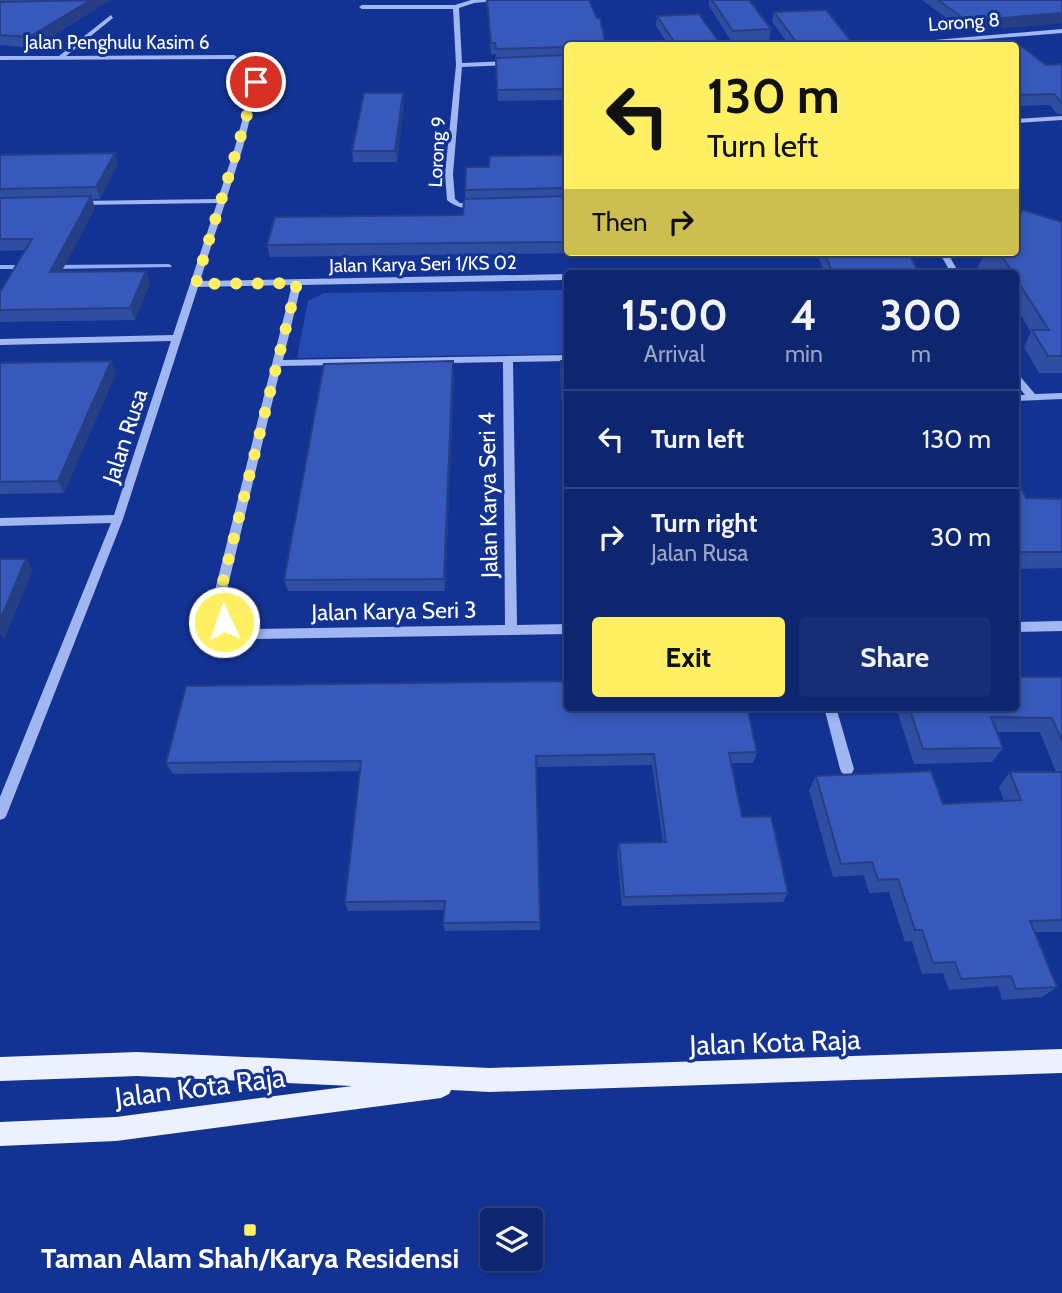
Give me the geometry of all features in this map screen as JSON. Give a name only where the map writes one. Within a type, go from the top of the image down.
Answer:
[{"type":"main road","name":"Jalan Kota Raja","points":[[0,1069],[137,1064],[490,1080],[1062,1061]]},
{"type":"main road","name":"Jalan Kota Raja","points":[[0,1133],[116,1129],[490,1080]]},
{"type":"street","points":[[362,7],[456,6],[473,1],[502,0]]},
{"type":"street","name":"Lorong 9","points":[[456,6],[459,65],[449,174],[451,200],[457,205],[483,206]]},
{"type":"street","points":[[60,58],[111,17]]},
{"type":"street","name":"Lorong 8","points":[[919,42],[1062,31]]},
{"type":"street","name":"Jalan Penghulu Kasim 6","points":[[4,58],[234,57]]},
{"type":"street","points":[[0,64],[4,58]]},
{"type":"street","name":"Jalan Rusa","points":[[0,814],[118,519],[196,284],[239,146],[261,61]]},
{"type":"street","points":[[459,65],[513,62]]},
{"type":"street","points":[[1019,121],[1062,118]]},
{"type":"street","points":[[67,204],[220,201]]},
{"type":"street","name":"Jalan Karya Seri 1/KS 02","points":[[196,284],[564,277]]},
{"type":"street","points":[[297,283],[277,363],[564,358]]},
{"type":"street","points":[[0,342],[178,338]]},
{"type":"street","name":"Jalan Karya Seri 4","points":[[508,359],[511,630]]},
{"type":"street","name":"Jalan Karya Seri 3","points":[[277,363],[218,602],[224,622],[249,634],[564,629]]},
{"type":"street","points":[[1019,381],[1031,396]]},
{"type":"street","points":[[1019,398],[1062,396]]},
{"type":"street","points":[[0,522],[118,519]]},
{"type":"street","points":[[1019,627],[1062,626]]},
{"type":"street","points":[[831,711],[847,769]]},
{"type":"shaded area","points":[[564,290],[564,354],[297,358],[308,301],[324,293]]},
{"type":"building","points":[[91,0],[29,37],[0,35],[0,2]]},
{"type":"building","points":[[487,0],[589,0],[597,18],[600,18],[605,42],[564,42],[564,47],[496,49],[495,43],[491,43]]},
{"type":"building","points":[[712,0],[749,0],[771,29],[733,31]]},
{"type":"building","points":[[938,0],[1062,0],[1062,13],[967,21]]},
{"type":"building","points":[[826,10],[852,42],[796,42],[774,12]]},
{"type":"building","points":[[699,14],[719,42],[674,42],[657,16]]},
{"type":"building","points":[[1019,44],[1046,65],[1062,64],[1062,103],[1054,94],[1019,95]]},
{"type":"building","points":[[564,55],[564,89],[497,90],[496,58]]},
{"type":"building","points":[[364,93],[403,93],[395,151],[352,151]]},
{"type":"building","points":[[115,153],[96,187],[0,189],[0,155]]},
{"type":"building","points":[[564,155],[564,188],[465,190],[466,167],[489,167],[490,156]]},
{"type":"building","points":[[91,196],[50,272],[146,271],[130,308],[0,310],[0,292],[32,239],[0,239],[0,198]]},
{"type":"building","points":[[564,196],[564,242],[267,245],[275,217],[463,215],[464,199]]},
{"type":"building","points":[[1023,210],[1062,222],[1062,356],[1048,356],[1032,330],[1049,330],[1019,283],[1019,270],[1011,270],[1003,258],[997,256],[1019,256],[1019,214]]},
{"type":"building","points":[[826,256],[910,256],[917,270],[832,270]]},
{"type":"building","points":[[111,361],[58,481],[0,482],[0,363]]},
{"type":"building","points":[[453,361],[444,579],[284,580],[324,364]]},
{"type":"building","points":[[561,361],[564,361],[564,418]]},
{"type":"building","points":[[1019,483],[1026,498],[1062,499],[1062,552],[1019,552]]},
{"type":"building","points":[[0,559],[26,559],[0,620]]},
{"type":"building","points":[[1019,677],[1062,677],[1062,741],[1052,718],[991,717],[1003,748],[923,749],[910,711],[1019,711]]},
{"type":"building","points":[[564,681],[564,711],[748,711],[757,752],[729,753],[742,817],[771,816],[788,893],[624,897],[619,843],[666,842],[654,754],[536,756],[540,922],[443,923],[445,901],[345,902],[361,761],[166,763],[186,686]]},
{"type":"building","points":[[931,771],[943,804],[1021,800],[1010,772],[1062,772],[1062,920],[1030,921],[1057,987],[1016,989],[1011,976],[961,979],[955,962],[933,963],[922,930],[915,930],[898,879],[878,880],[872,862],[841,864],[816,776]]},
{"type":"waterway","points":[[54,267],[169,266]]},
{"type":"waterway","points":[[0,267],[28,267]]},
{"type":"place","name":"Taman Alam Shah/Karya Residensi","points":[[250,1230]]},
{"type":"route","points":[[224,622],[218,602],[297,283],[196,284],[256,82]]}]
